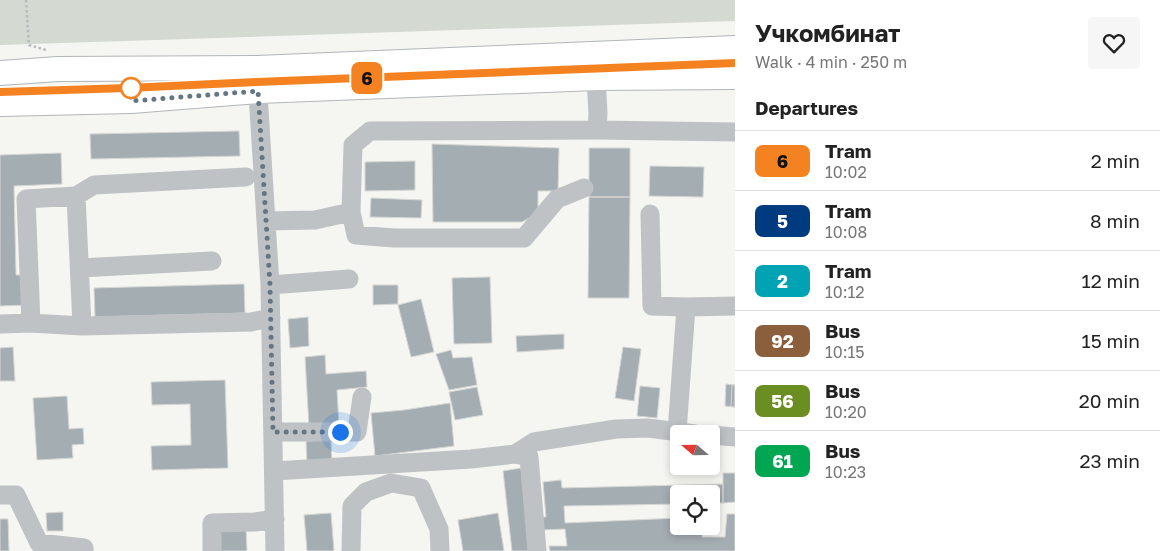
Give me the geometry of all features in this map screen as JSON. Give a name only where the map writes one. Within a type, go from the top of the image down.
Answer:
[{"type":"main road","points":[[0,104],[131,101],[257,80],[735,48]]},
{"type":"main road","points":[[0,73],[58,69],[257,80],[735,76]]},
{"type":"street","points":[[596,78],[597,130]]},
{"type":"street","points":[[257,80],[270,285],[276,551]]},
{"type":"street","points":[[584,188],[557,199],[524,238],[394,238],[356,235],[351,212],[353,145],[370,131],[597,130],[735,132]]},
{"type":"street","points":[[31,323],[26,199],[76,196],[94,184],[246,177]]},
{"type":"street","points":[[76,196],[82,326]]},
{"type":"street","points":[[266,221],[315,220],[351,212]]},
{"type":"street","points":[[650,214],[652,306],[735,306]]},
{"type":"street","points":[[80,268],[212,261]]},
{"type":"street","points":[[270,285],[350,279]]},
{"type":"street","points":[[686,307],[686,425]]},
{"type":"street","points":[[0,324],[31,323],[82,326],[251,322],[271,318]]},
{"type":"street","points":[[273,432],[357,432],[362,397]]},
{"type":"street","points":[[515,454],[534,442],[616,429],[648,428],[670,431]]},
{"type":"street","points":[[720,436],[735,437]]},
{"type":"street","points":[[274,471],[472,459],[515,454],[529,457],[537,551]]},
{"type":"street","points":[[351,551],[352,506],[366,492],[392,484],[421,488],[438,529],[440,551]]},
{"type":"street","points":[[0,495],[16,495],[39,543],[84,548],[84,551]]},
{"type":"street","points":[[212,551],[212,523],[255,522],[275,519]]},
{"type":"path","points":[[26,0],[29,45],[50,51]]},
{"type":"shaded area","points":[[0,0],[735,0],[735,21],[0,45]]},
{"type":"building","points":[[239,131],[240,156],[91,159],[90,134]]},
{"type":"building","points":[[432,144],[559,148],[558,191],[538,191],[538,213],[522,222],[433,222]]},
{"type":"building","points":[[589,148],[630,148],[630,197],[589,197]]},
{"type":"building","points":[[61,153],[62,184],[14,186],[16,275],[26,275],[27,305],[0,306],[0,155]]},
{"type":"building","points":[[415,161],[415,190],[365,191],[365,162]]},
{"type":"building","points":[[650,166],[704,167],[703,197],[649,196]]},
{"type":"building","points":[[589,197],[630,197],[629,298],[588,298]]},
{"type":"building","points":[[371,198],[422,200],[421,218],[370,217]]},
{"type":"building","points":[[490,277],[492,343],[454,344],[452,278]]},
{"type":"building","points":[[244,284],[245,313],[95,317],[94,288]]},
{"type":"building","points":[[373,285],[398,285],[398,304],[373,305]]},
{"type":"building","points":[[421,299],[434,352],[411,357],[398,305]]},
{"type":"building","points":[[308,317],[309,346],[290,348],[288,319]]},
{"type":"building","points":[[564,334],[564,349],[517,352],[516,336]]},
{"type":"building","points":[[13,347],[15,381],[0,381],[0,348]]},
{"type":"building","points":[[623,347],[641,349],[634,401],[615,398]]},
{"type":"building","points":[[451,350],[453,358],[472,357],[477,385],[449,390],[436,354]]},
{"type":"building","points":[[325,355],[326,374],[366,371],[367,387],[337,390],[339,425],[309,427],[305,357]]},
{"type":"building","points":[[225,380],[228,468],[152,470],[151,446],[191,445],[190,404],[152,405],[151,382]]},
{"type":"building","points":[[726,384],[735,385],[735,407],[725,406]]},
{"type":"building","points":[[732,385],[735,385],[735,407],[731,407]]},
{"type":"building","points":[[640,386],[660,388],[657,418],[637,416]]},
{"type":"building","points":[[477,387],[483,415],[455,420],[449,392]]},
{"type":"building","points":[[67,396],[69,429],[83,428],[84,444],[72,445],[73,458],[37,460],[33,398]]},
{"type":"building","points":[[450,403],[454,446],[375,456],[371,413]]},
{"type":"building","points":[[331,440],[332,462],[307,463],[306,441]]},
{"type":"building","points":[[521,468],[529,551],[512,551],[503,471]]},
{"type":"building","points":[[723,473],[735,473],[735,502],[723,503]]},
{"type":"building","points":[[561,480],[562,488],[670,485],[670,504],[564,506],[565,523],[670,518],[670,535],[725,537],[727,514],[735,514],[735,551],[550,551],[549,546],[567,546],[565,529],[541,530],[539,517],[546,517],[543,482]]},
{"type":"building","points":[[723,484],[723,503],[720,503],[720,485],[683,485]]},
{"type":"building","points":[[63,512],[63,531],[47,531],[46,513]]},
{"type":"building","points":[[331,513],[334,551],[307,551],[304,515]]},
{"type":"building","points":[[498,513],[504,551],[463,551],[458,520]]},
{"type":"building","points":[[0,519],[8,519],[9,551],[0,551]]},
{"type":"building","points":[[246,530],[247,551],[219,551],[218,531]]},
{"type":"tram line","points":[[0,92],[128,89],[735,63]]},
{"type":"tram line","name":"6","points":[[0,92],[735,63]]},
{"type":"route","points":[[131,88],[131,101],[258,91],[270,285],[273,432],[340,432]]}]
